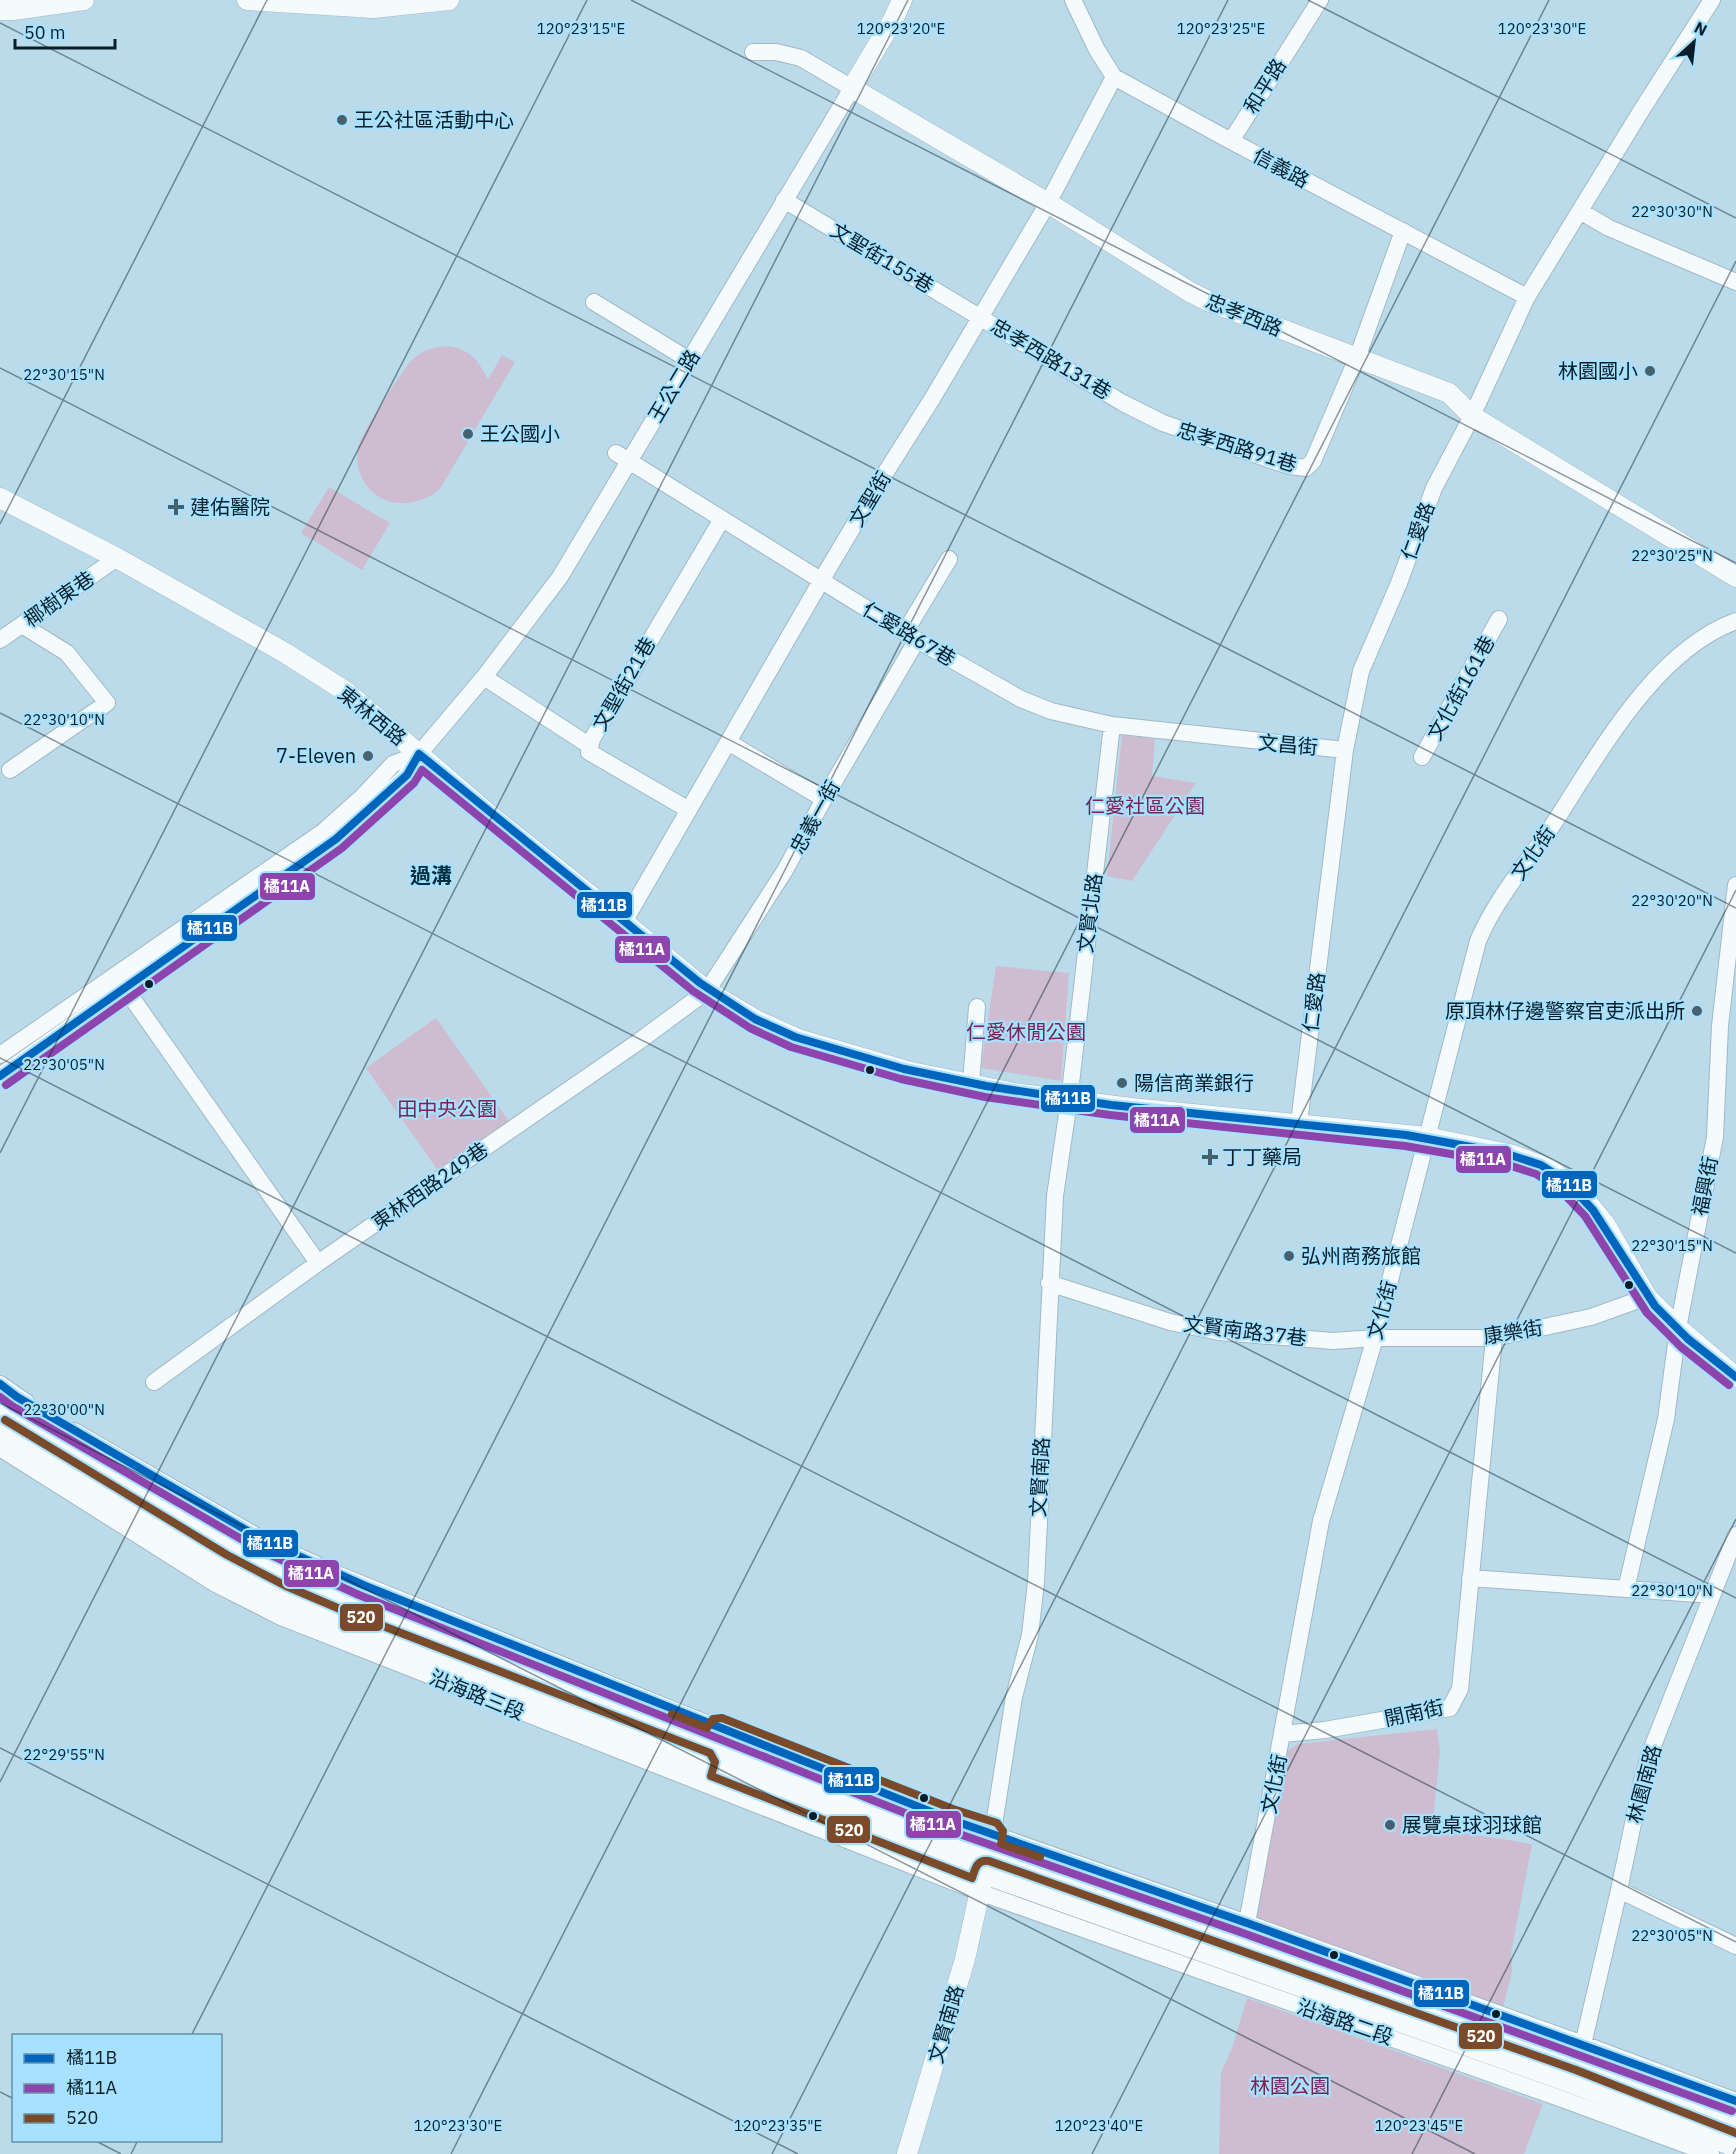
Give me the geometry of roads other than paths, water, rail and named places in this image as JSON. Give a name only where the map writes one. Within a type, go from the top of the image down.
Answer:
[{"type":"main road","name":"沿海路三段","points":[[0,1400],[237,1544],[257,1545],[709,1754]]},
{"type":"main road","name":"沿海路三段","points":[[4,1441],[238,1584],[281,1595],[340,1631],[709,1754],[987,1862]]},
{"type":"main road","name":"沿海路二段","points":[[987,1862],[1245,1953],[1386,2015],[1736,2117]]},
{"type":"main road","name":"沿海路二段","points":[[1575,2070],[1736,2144]]},
{"type":"street","points":[[0,10],[84,0]]},
{"type":"street","points":[[247,0],[373,8],[449,0]]},
{"type":"street","name":"王公二路","points":[[419,754],[484,676],[560,577],[623,457],[689,360],[893,20],[902,0]]},
{"type":"street","name":"信義路","points":[[1073,0],[1097,50],[1114,77],[1527,297]]},
{"type":"street","name":"和平路","points":[[1231,141],[1320,0]]},
{"type":"street","name":"仁愛路","points":[[1299,1123],[1345,750],[1361,670],[1399,583],[1434,489],[1472,416],[1527,297],[1712,0]]},
{"type":"street","name":"忠孝西路","points":[[753,52],[776,52],[801,58],[1048,203],[1208,301],[1449,393],[1472,416],[1736,577]]},
{"type":"street","name":"文聖街","points":[[624,922],[821,581],[1048,203],[1114,77]]},
{"type":"street","name":"文聖街155巷","points":[[784,200],[980,316]]},
{"type":"street","points":[[1580,211],[1609,228],[1736,282]]},
{"type":"street","points":[[1357,358],[1403,231]]},
{"type":"street","points":[[594,302],[689,360]]},
{"type":"street","name":"忠孝西路131巷","points":[[980,316],[1123,403]]},
{"type":"street","name":"忠孝西路91巷","points":[[1123,403],[1163,423],[1289,466],[1306,468],[1313,461],[1357,358]]},
{"type":"street","name":"仁愛路67巷","points":[[623,457],[911,636],[1021,699],[1051,711],[1112,725],[1231,739]]},
{"type":"street","name":"東林西路","points":[[0,498],[117,558],[286,654],[348,693],[492,817],[707,991],[758,1021],[798,1039],[911,1072],[1014,1093],[1069,1101],[1427,1137],[1513,1155],[1548,1168],[1578,1191],[1605,1224],[1647,1297],[1678,1328],[1736,1377]]},
{"type":"street","name":"文聖街21巷","points":[[689,810],[589,752],[592,739],[722,519]]},
{"type":"street","name":"椰樹東巷","points":[[0,640],[117,558]]},
{"type":"street","name":"忠義一街","points":[[707,991],[784,872],[911,636],[948,559]]},
{"type":"street","name":"文化街161巷","points":[[1422,757],[1499,619]]},
{"type":"street","name":"文化街","points":[[1245,1953],[1322,1521],[1375,1338],[1478,941],[1488,917],[1549,831],[1605,744],[1638,700],[1670,663],[1703,637],[1736,621]]},
{"type":"street","points":[[10,770],[107,703],[67,653],[22,625]]},
{"type":"street","points":[[484,676],[590,746]]},
{"type":"street","name":"文賢北路","points":[[1069,1101],[1112,725]]},
{"type":"street","name":"文昌街","points":[[1231,739],[1345,750]]},
{"type":"street","points":[[728,742],[824,799]]},
{"type":"street","points":[[0,1076],[120,982],[329,827],[393,764],[419,754]]},
{"type":"street","name":"福興街","points":[[1626,1589],[1666,1419],[1678,1328],[1715,1137],[1720,1026],[1736,885]]},
{"type":"street","points":[[0,1055],[120,982]]},
{"type":"street","points":[[120,982],[318,1263]]},
{"type":"street","name":"東林西路249巷","points":[[154,1382],[318,1263],[638,1042],[707,991]]},
{"type":"street","points":[[971,1083],[977,1007]]},
{"type":"street","name":"文賢南路","points":[[907,2154],[965,1959],[987,1862],[1014,1697],[1030,1635],[1036,1582],[1055,1196],[1069,1101]]},
{"type":"street","name":"文賢南路37巷","points":[[1049,1284],[1170,1322],[1219,1332],[1333,1341],[1375,1338]]},
{"type":"street","name":"康樂街","points":[[1375,1338],[1494,1338],[1591,1317],[1647,1297]]},
{"type":"street","name":"開南街","points":[[1283,1734],[1325,1730],[1450,1708],[1460,1689],[1494,1338]]},
{"type":"street","name":"沿海路三段","points":[[0,1384],[17,1397],[257,1545]]},
{"type":"street","name":"林園南路","points":[[1575,2070],[1650,1753],[1736,1535]]},
{"type":"street","points":[[238,1584],[257,1545]]},
{"type":"street","points":[[1470,1578],[1712,1594]]},
{"type":"street","name":"沿海路三段","points":[[709,1754],[949,1819],[987,1862]]},
{"type":"street","name":"沿海路二段","points":[[987,1862],[1575,2070],[1736,2101]]},
{"type":"street","points":[[1619,1890],[1736,1946]]},
{"type":"street","name":"沿海路二段","points":[[1575,2070],[1711,2154]]},
{"type":"place","name":"王公社區活動中心","points":[[342,120]]},
{"type":"place","name":"林園國小","points":[[1650,371]]},
{"type":"place","name":"王公國小","points":[[468,434]]},
{"type":"place","name":"建佑醫院","points":[[176,507]]},
{"type":"place","name":"7-Eleven","points":[[368,756]]},
{"type":"place","name":"原頂林仔邊警察官吏派出所","points":[[1697,1011]]},
{"type":"place","name":"陽信商業銀行","points":[[1122,1083]]},
{"type":"place","name":"丁丁藥局","points":[[1210,1157]]},
{"type":"place","name":"弘州商務旅館","points":[[1289,1256]]},
{"type":"place","name":"展覽桌球羽球館","points":[[1390,1825]]},
{"type":"district","name":"過溝","points":[[431,876]]},
{"type":"park label","name":"仁愛社區公園","points":[[1145,806]]},
{"type":"park label","name":"仁愛休閒公園","points":[[1026,1032]]},
{"type":"park label","name":"田中央公園","points":[[447,1109]]},
{"type":"park label","name":"林園公園","points":[[1290,2086]]}]
